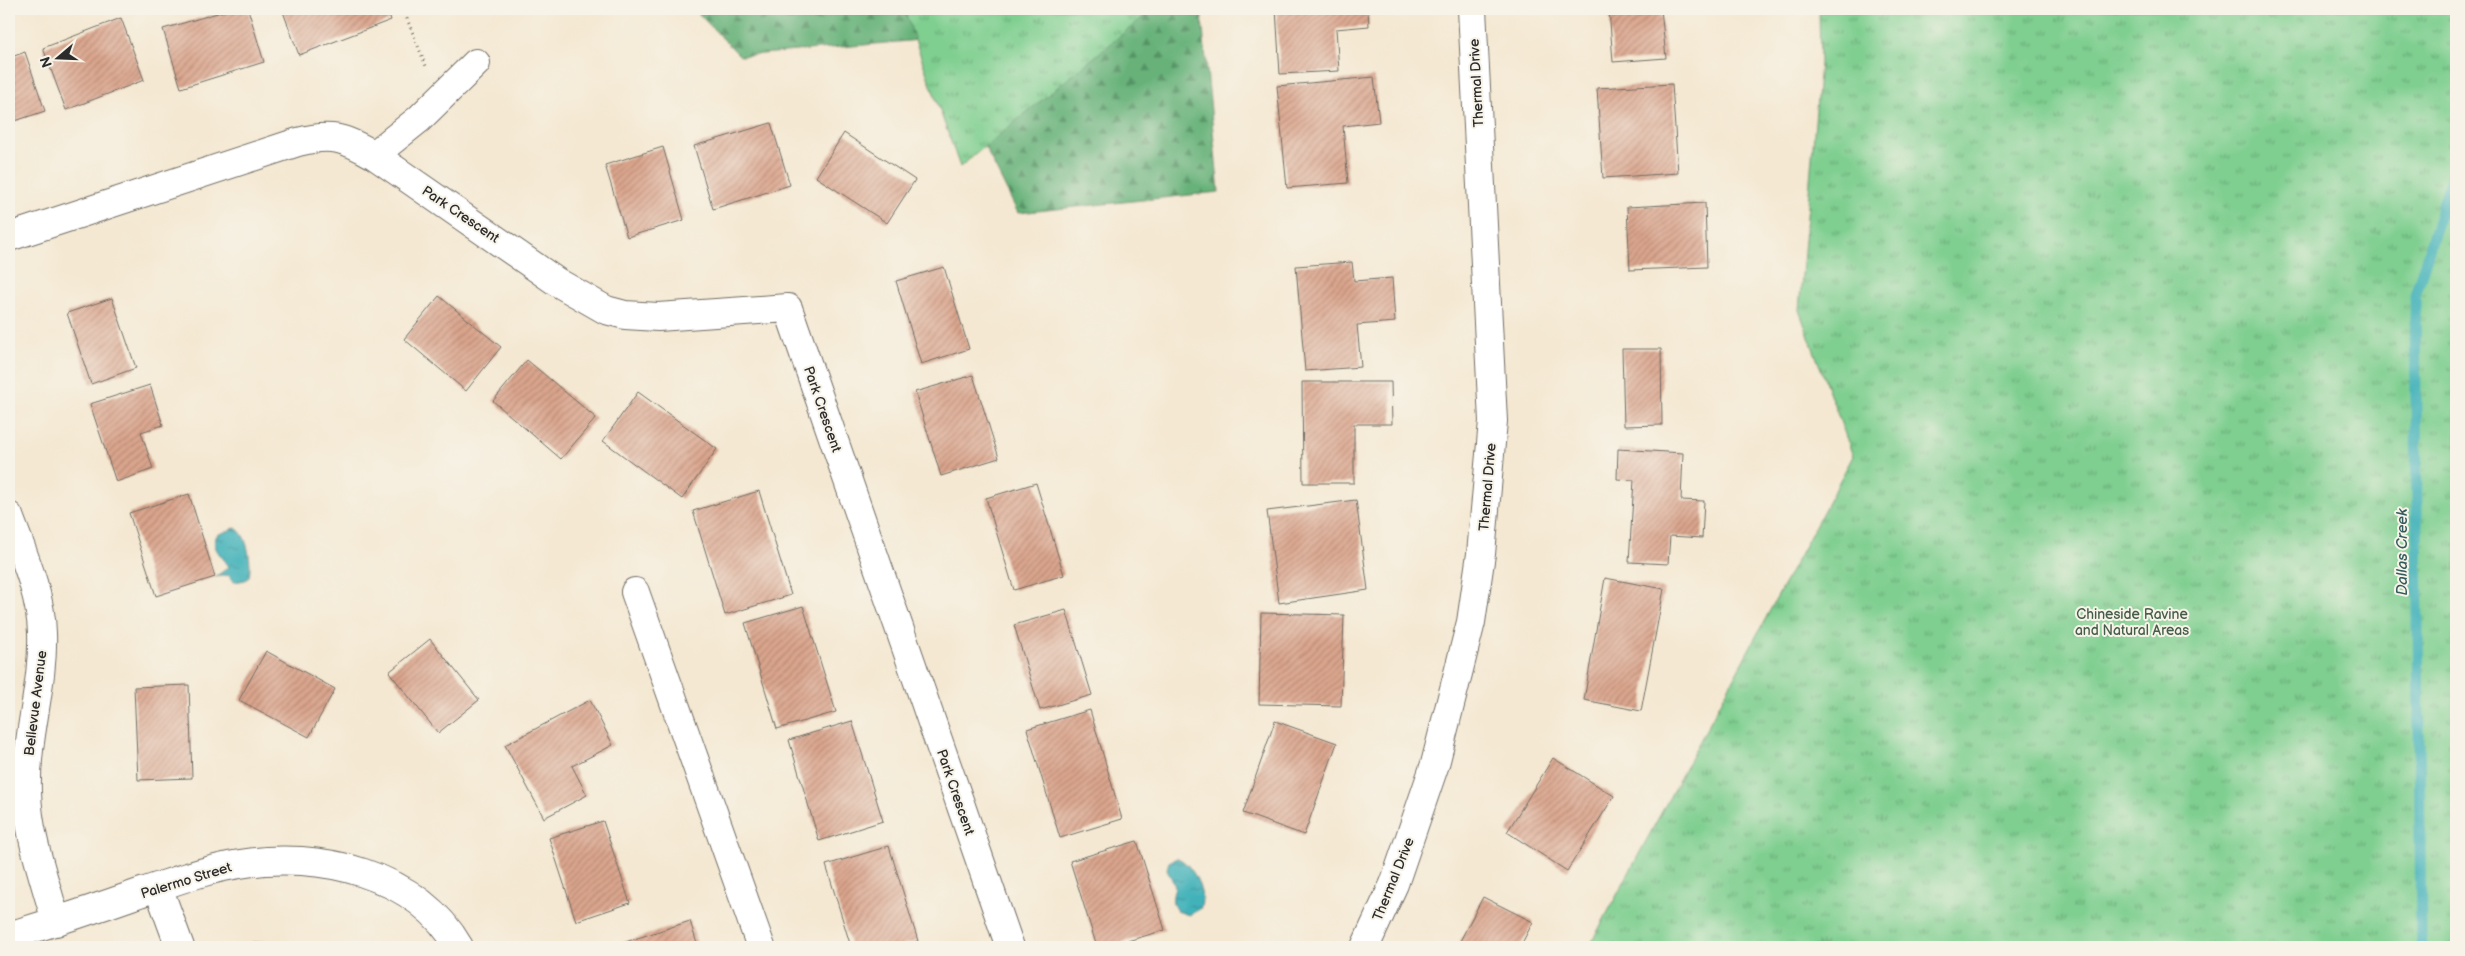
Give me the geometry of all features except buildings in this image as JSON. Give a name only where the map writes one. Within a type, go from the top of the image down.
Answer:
[{"type":"street","name":"Thermal Drive","points":[[1365,947],[1394,884],[1435,764],[1471,622],[1483,535],[1493,421],[1489,308],[1472,9]]},
{"type":"street","points":[[374,155],[399,137],[476,63]]},
{"type":"street","name":"Park Crescent","points":[[9,237],[315,138],[336,137],[351,142],[374,155],[557,282],[606,310],[625,315],[658,317],[788,308],[1010,947]]},
{"type":"street","name":"Bellevue Avenue","points":[[9,516],[29,572],[42,631],[41,664],[28,752],[26,793],[30,825],[56,922]]},
{"type":"street","points":[[635,592],[761,947]]},
{"type":"street","name":"Palermo Street","points":[[9,936],[214,869],[264,860],[306,863],[369,874],[412,896],[432,911],[450,932],[459,947]]},
{"type":"street","points":[[158,887],[180,947]]},
{"type":"path","points":[[403,9],[438,99]]},
{"type":"green space","points":[[694,9],[1201,9],[1219,192],[1018,213],[931,39],[740,56]]},
{"type":"green space","points":[[904,9],[1153,9],[960,167]]},
{"type":"green space","name":"Chineside Ravine and Natural Areas","points":[[1819,9],[2456,9],[2456,947],[1589,947],[1853,456],[1799,310],[1820,63]]},
{"type":"water","points":[[235,528],[243,536],[246,543],[250,572],[249,577],[245,580],[234,582],[229,575],[215,577],[229,567],[216,549],[215,540],[217,535]]},
{"type":"water","points":[[1177,858],[1183,861],[1193,873],[1202,896],[1200,909],[1189,915],[1177,911],[1173,902],[1175,886],[1167,869],[1169,862]]},
{"type":"waterway","name":"Dallas Creek","points":[[2421,947],[2415,295],[2456,163]]}]
